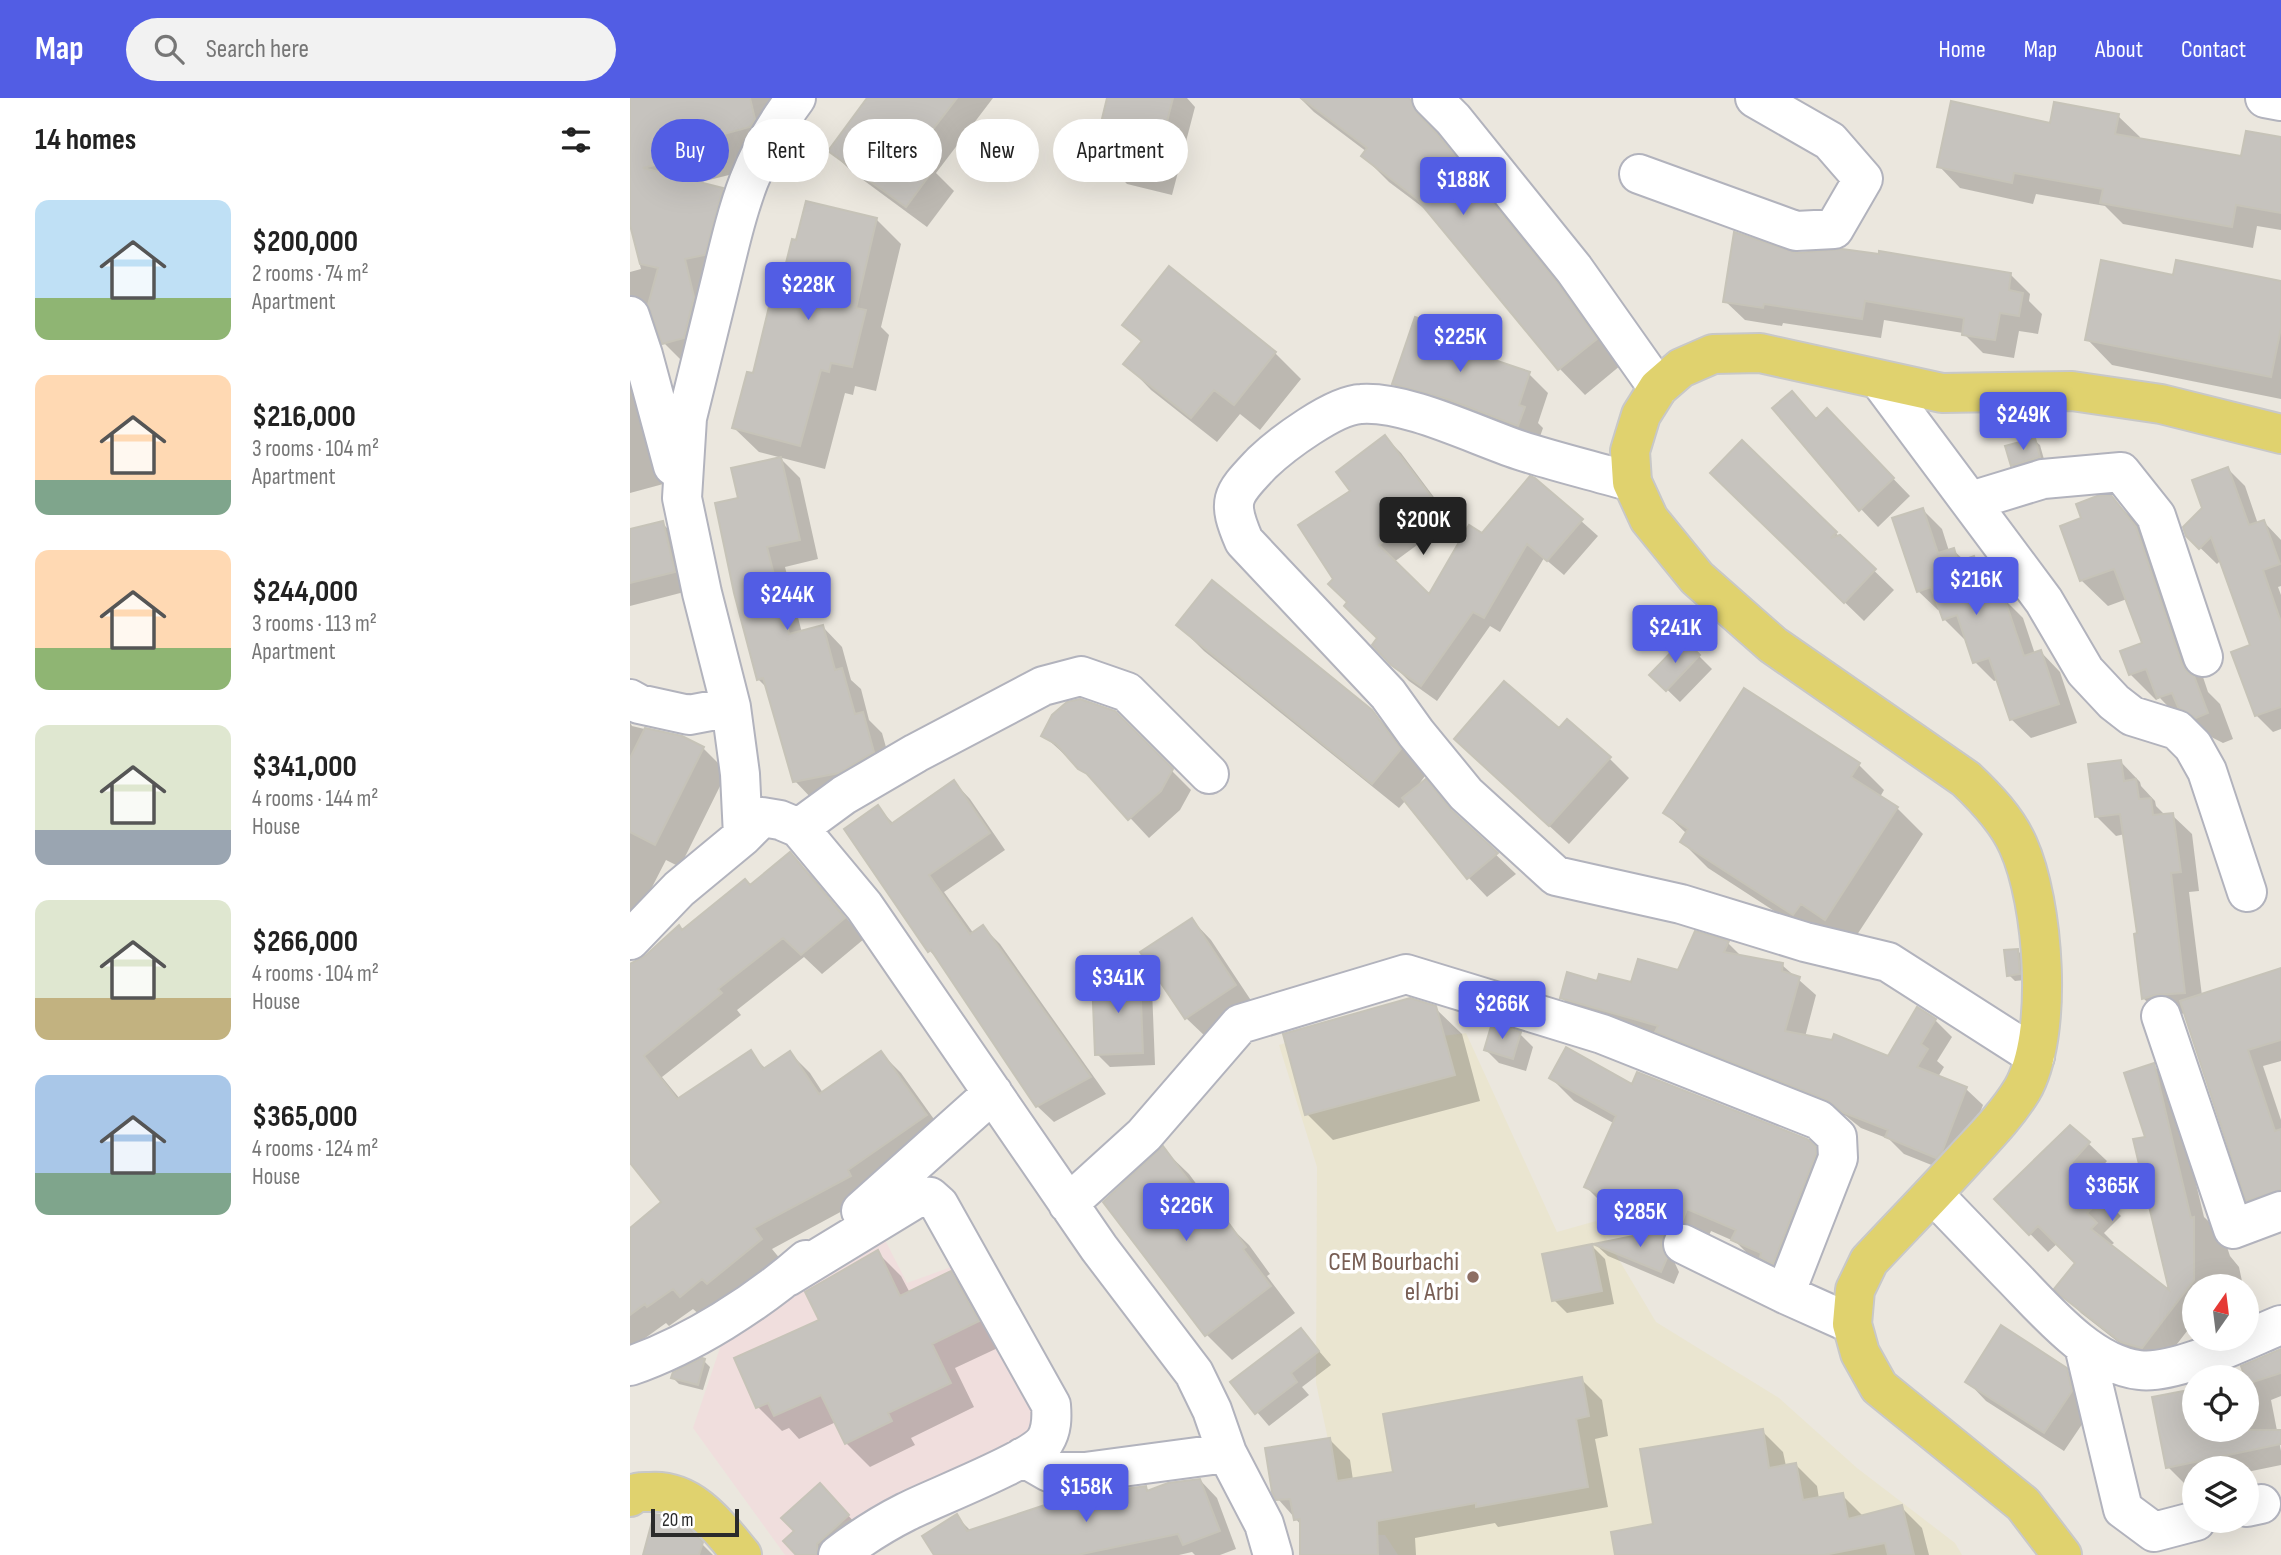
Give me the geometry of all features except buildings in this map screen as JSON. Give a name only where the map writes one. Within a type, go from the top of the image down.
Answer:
[{"type":"main road","points":[[2062,1555],[2023,1504],[1879,1387],[1860,1353],[1852,1324],[1855,1290],[1869,1261],[2005,1115],[2023,1088],[2035,1056],[2043,988],[2034,899],[2018,845],[1989,800],[1966,779],[1773,645],[1697,578],[1648,519],[1632,482],[1630,451],[1641,415],[1658,388],[1681,368],[1713,354],[1760,353],[1942,393],[2072,391],[2161,404],[2281,434]]},
{"type":"main road","points":[[632,1492],[664,1491],[687,1501],[708,1514],[742,1555]]},
{"type":"street","points":[[682,498],[687,418],[741,197],[757,158],[776,124],[796,98]]},
{"type":"street","points":[[1432,98],[1453,119],[1574,269],[1658,388]]},
{"type":"street","points":[[1639,174],[1796,231],[1834,229],[1863,179],[1830,141],[1755,98]]},
{"type":"street","points":[[2265,98],[2281,101]]},
{"type":"street","points":[[630,316],[637,356],[682,498],[702,593],[731,706],[740,774],[743,836]]},
{"type":"street","points":[[1880,380],[2044,601],[2085,671],[2114,702],[2132,716],[2177,730],[2193,746],[2207,771],[2247,892]]},
{"type":"street","points":[[1632,482],[1520,450],[1391,404],[1359,404],[1338,409],[1276,450],[1240,486],[1232,504],[1244,541],[1388,694],[1466,794],[1556,876],[1681,904],[1805,943],[1888,962],[2035,1056]]},
{"type":"street","points":[[1971,502],[2043,479],[2121,472],[2155,516],[2203,657]]},
{"type":"street","points":[[799,828],[844,795],[927,747],[1043,686],[1081,676],[1127,692],[1209,774]]},
{"type":"street","points":[[630,699],[639,704],[689,715],[731,706]]},
{"type":"street","points":[[630,940],[680,889],[762,817],[780,820],[799,828],[864,906],[1099,1248],[1194,1373],[1212,1410],[1227,1453],[1264,1524],[1273,1555]]},
{"type":"street","points":[[1068,1204],[1144,1135],[1240,1024],[1406,974],[1602,1034],[1819,1121],[1837,1137],[1838,1158],[1786,1294]]},
{"type":"street","points":[[2161,1016],[2233,1229],[2281,1211]]},
{"type":"street","points":[[787,1277],[993,1093]]},
{"type":"street","points":[[1933,1194],[2041,1306],[2084,1346],[2114,1364],[2140,1371],[2174,1366],[2281,1325]]},
{"type":"street","points":[[630,1366],[664,1354],[706,1331],[787,1277],[920,1196],[930,1197],[939,1205],[1051,1405],[1053,1422],[1044,1442],[1023,1457],[905,1512],[860,1538],[838,1555]]},
{"type":"street","points":[[1683,1244],[1852,1324]]},
{"type":"street","points":[[2084,1346],[2123,1509],[2154,1532],[2182,1525]]},
{"type":"street","points":[[1023,1457],[1049,1472],[1085,1472],[1227,1453]]},
{"type":"shaded area","name":"CEM Bourbachi el Arbi","points":[[1419,1002],[1434,1037],[1466,1033],[1557,1232],[1596,1221],[1656,1322],[1779,1398],[1857,1468],[1955,1543],[1962,1555],[1398,1555],[1385,1535],[1348,1534],[1316,1383],[1317,1167],[1279,1045]]},
{"type":"shaded area","points":[[884,1238],[907,1283],[962,1263],[1040,1420],[1006,1452],[935,1486],[841,1523],[797,1555],[785,1555],[693,1428],[728,1324]]},
{"type":"place","name":"CEM Bourbachi el Arbi","points":[[1473,1277]]}]
